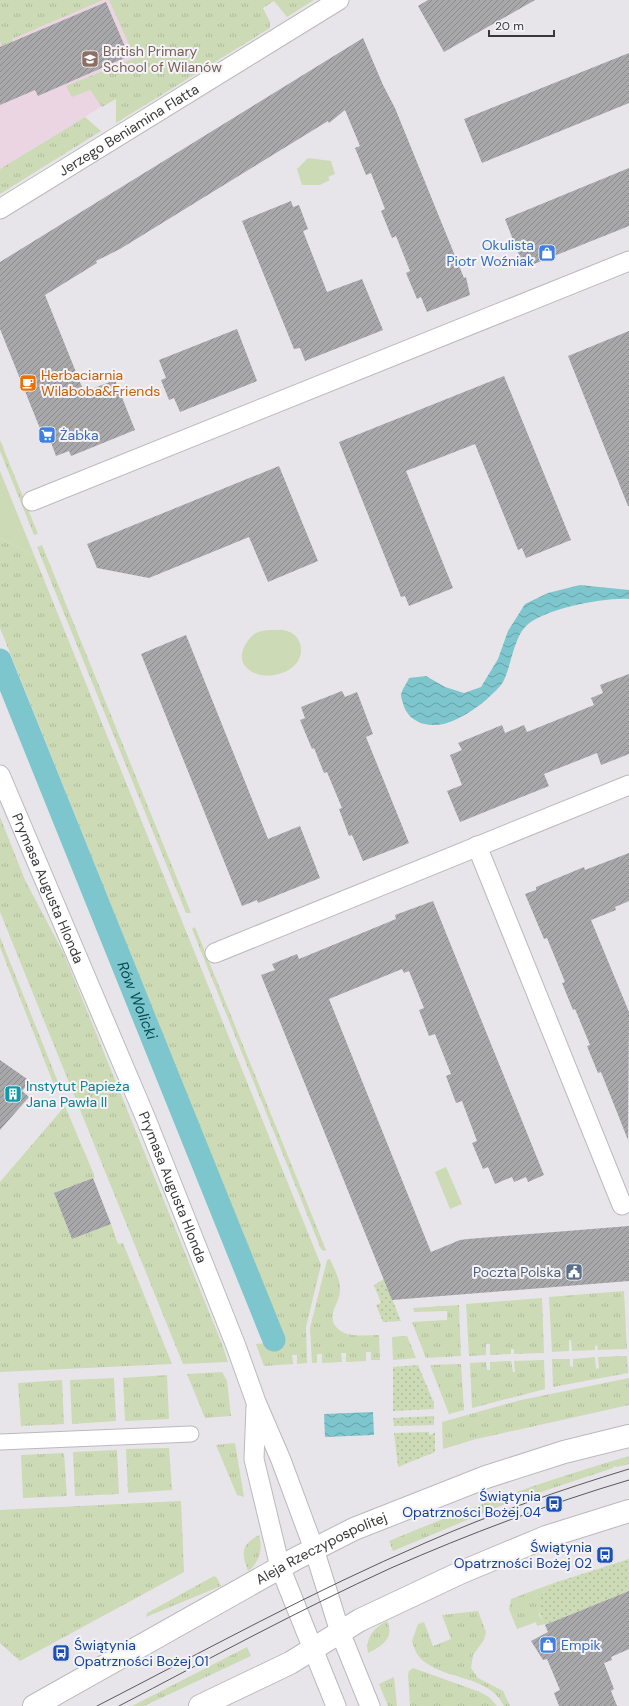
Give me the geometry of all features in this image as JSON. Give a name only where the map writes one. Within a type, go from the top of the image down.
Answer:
[{"type":"street","name":"Jerzego Beniamina Flatta","points":[[0,209],[339,0]]},
{"type":"street","points":[[32,501],[629,261]]},
{"type":"street","name":"Prymasa Augusta Hlonda","points":[[0,775],[146,1119],[236,1346],[256,1402],[281,1460],[314,1549],[340,1632],[370,1706]]},
{"type":"street","points":[[215,953],[629,785]]},
{"type":"street","points":[[477,846],[622,1206]]},
{"type":"street","name":"Prymasa Augusta Hlonda","points":[[256,1402],[254,1459],[280,1567],[336,1706]]},
{"type":"street","points":[[0,1442],[191,1434]]},
{"type":"street","name":"Aleja Rzeczypospolitej","points":[[34,1706],[280,1567],[354,1529],[475,1480],[564,1452],[629,1436]]},
{"type":"street","points":[[200,1706],[290,1663],[340,1632],[382,1609],[497,1556],[561,1532],[629,1511]]},
{"type":"shaded area","name":"British Primary School of Wilanów","points":[[69,0],[275,0],[0,169],[0,21]]},
{"type":"green space","points":[[0,0],[103,0],[12,39],[19,58],[10,62],[0,41]]},
{"type":"green space","points":[[109,0],[314,0],[287,17],[274,1],[263,8],[270,22],[270,28],[116,123],[116,99],[102,107],[90,90],[72,97],[66,86],[135,58]]},
{"type":"green space","points":[[85,117],[101,131],[0,194],[0,169]]},
{"type":"green space","points":[[308,158],[331,161],[335,174],[328,177],[330,180],[320,185],[302,185],[297,169]]},
{"type":"green space","points":[[0,440],[38,534],[34,535],[0,451]]},
{"type":"green space","points":[[0,471],[34,555],[0,538]]},
{"type":"green space","points":[[0,538],[34,555],[321,1265],[306,1327],[307,1363],[297,1364],[297,1355],[292,1355],[293,1364],[264,1366],[256,1344],[267,1343],[283,1334],[0,628]]},
{"type":"green space","points":[[42,545],[191,913],[186,913],[37,547]]},
{"type":"green space","points":[[271,630],[285,630],[292,633],[299,641],[301,646],[300,656],[298,662],[294,666],[283,673],[270,676],[257,674],[251,671],[243,663],[242,653],[252,636],[256,633]]},
{"type":"green space","points":[[0,817],[25,880],[64,954],[228,1362],[183,1364],[0,912]]},
{"type":"green space","points":[[195,927],[326,1250],[324,1251],[321,1249],[192,929]]},
{"type":"green space","points":[[0,937],[60,1087],[56,1090],[0,947]]},
{"type":"green space","points":[[65,1106],[95,1177],[54,1193],[72,1239],[111,1224],[118,1244],[123,1243],[172,1364],[0,1372],[0,1182]]},
{"type":"green space","points":[[446,1167],[462,1204],[450,1209],[435,1172]]},
{"type":"green space","points":[[330,1259],[337,1275],[340,1287],[339,1296],[333,1311],[334,1324],[338,1329],[348,1334],[379,1335],[380,1360],[371,1360],[371,1352],[366,1352],[366,1361],[346,1362],[346,1353],[341,1353],[342,1362],[322,1363],[322,1354],[317,1354],[317,1363],[312,1363],[310,1328],[327,1260]]},
{"type":"green space","points":[[384,1279],[401,1321],[383,1322],[376,1305],[381,1303],[374,1285]]},
{"type":"green space","points":[[624,1291],[627,1349],[598,1350],[597,1345],[595,1346],[595,1350],[572,1351],[571,1340],[569,1340],[569,1351],[552,1352],[549,1297]]},
{"type":"green space","points":[[542,1298],[544,1353],[514,1354],[514,1349],[511,1349],[511,1354],[490,1355],[490,1344],[486,1344],[486,1355],[469,1356],[466,1304]]},
{"type":"green space","points":[[459,1305],[461,1356],[426,1358],[412,1322],[447,1320],[447,1311],[414,1312],[413,1308]]},
{"type":"green space","points":[[407,1336],[416,1358],[393,1360],[392,1337]]},
{"type":"green space","points":[[627,1356],[628,1373],[553,1387],[552,1359],[570,1359],[570,1366],[573,1367],[573,1359],[595,1357],[596,1369],[599,1368],[598,1357]]},
{"type":"green space","points":[[544,1360],[545,1389],[472,1408],[470,1363],[486,1362],[487,1370],[490,1370],[490,1362],[511,1361],[513,1372],[515,1372],[514,1361]]},
{"type":"green space","points":[[461,1364],[464,1410],[449,1414],[430,1365]]},
{"type":"green space","points":[[418,1365],[434,1403],[434,1409],[393,1411],[393,1367]]},
{"type":"green space","points":[[222,1372],[227,1381],[231,1416],[205,1418],[187,1374]]},
{"type":"green space","points":[[167,1375],[169,1419],[125,1421],[123,1378]]},
{"type":"green space","points":[[114,1378],[116,1421],[72,1424],[70,1380]]},
{"type":"green space","points":[[629,1378],[629,1405],[476,1439],[443,1449],[442,1422],[521,1400]]},
{"type":"green space","points":[[62,1380],[64,1424],[21,1426],[18,1383]]},
{"type":"green space","points":[[434,1416],[434,1425],[394,1426],[393,1418]]},
{"type":"green space","points":[[429,1432],[429,1435],[435,1432],[435,1452],[398,1467],[394,1433]]},
{"type":"green space","points":[[235,1443],[244,1497],[237,1495],[216,1445]]},
{"type":"green space","points":[[169,1448],[172,1490],[128,1493],[126,1449]]},
{"type":"green space","points":[[117,1450],[119,1494],[75,1496],[73,1452]]},
{"type":"green space","points":[[64,1453],[67,1496],[23,1498],[21,1455]]},
{"type":"green space","points":[[629,1456],[629,1464],[617,1467],[614,1466],[613,1468],[505,1504],[393,1551],[389,1541],[508,1495]]},
{"type":"green space","points":[[181,1501],[184,1572],[20,1661],[0,1643],[0,1510]]},
{"type":"green space","points":[[259,1535],[261,1545],[260,1554],[258,1559],[248,1571],[244,1559],[244,1550],[249,1542]]},
{"type":"green space","points":[[629,1559],[629,1591],[545,1625],[540,1613],[539,1603],[546,1589],[551,1584]]},
{"type":"green space","points":[[214,1576],[217,1578],[221,1586],[146,1617],[147,1613]]},
{"type":"green space","points":[[551,1584],[543,1593],[539,1615],[545,1624],[537,1626],[536,1622],[517,1629],[509,1609],[511,1599]]},
{"type":"green space","points":[[478,1611],[486,1632],[484,1640],[473,1655],[471,1668],[478,1678],[503,1691],[510,1706],[504,1706],[497,1696],[488,1688],[441,1671],[430,1665],[420,1658],[412,1641],[418,1624],[424,1622],[433,1646],[451,1639],[442,1615]]},
{"type":"green space","points":[[387,1621],[389,1632],[386,1641],[368,1653],[367,1647],[369,1638],[374,1630]]},
{"type":"green space","points":[[247,1647],[251,1656],[144,1706],[132,1706]]},
{"type":"green space","points":[[413,1668],[480,1692],[489,1697],[497,1706],[410,1706],[408,1675],[409,1671]]},
{"type":"green space","points":[[394,1677],[397,1706],[388,1706],[379,1684]]},
{"type":"water","points":[[580,585],[629,590],[629,599],[590,602],[559,610],[533,621],[525,627],[518,638],[501,685],[486,700],[452,721],[440,725],[426,724],[414,719],[405,710],[401,695],[409,678],[426,676],[445,687],[464,693],[481,687],[498,659],[508,631],[525,604],[548,593]]},
{"type":"water","points":[[373,1412],[374,1435],[325,1437],[324,1414]]},
{"type":"building","points":[[428,0],[535,0],[444,52],[418,6]]},
{"type":"building","points":[[106,2],[129,56],[38,96],[35,90],[0,105],[0,47]]},
{"type":"building","points":[[363,38],[383,85],[395,108],[464,278],[466,277],[470,295],[427,312],[421,297],[417,299],[406,273],[410,271],[396,236],[392,238],[381,211],[385,209],[371,173],[366,175],[355,148],[360,146],[345,110],[329,123],[328,121],[120,249],[96,261],[97,263],[45,295],[84,392],[115,380],[135,430],[71,456],[69,451],[56,456],[46,429],[41,431],[0,329],[0,262]]},
{"type":"building","points":[[629,53],[629,103],[482,163],[464,119]]},
{"type":"building","points":[[629,168],[629,226],[524,268],[505,219]]},
{"type":"building","points":[[291,201],[293,207],[299,205],[308,229],[303,231],[327,292],[362,279],[383,330],[305,361],[300,348],[294,349],[242,221]]},
{"type":"building","points":[[237,329],[257,381],[180,412],[174,398],[169,400],[161,380],[166,378],[159,360]]},
{"type":"building","points":[[629,331],[629,506],[628,506],[568,356]]},
{"type":"building","points":[[504,376],[571,540],[526,558],[522,548],[518,550],[475,444],[406,471],[453,588],[409,606],[405,596],[401,597],[339,442]]},
{"type":"building","points":[[279,466],[318,561],[268,582],[249,537],[149,578],[97,568],[87,544]]},
{"type":"building","points":[[186,635],[268,839],[300,826],[320,878],[258,903],[257,900],[242,906],[141,654]]},
{"type":"building","points":[[629,674],[629,754],[601,765],[597,753],[544,774],[549,786],[460,822],[447,791],[462,785],[450,755],[462,750],[458,743],[502,725],[505,733],[524,725],[527,732],[594,705],[591,698],[603,693],[600,685]]},
{"type":"building","points":[[342,691],[345,697],[357,692],[373,734],[366,737],[409,843],[363,861],[352,835],[349,836],[339,809],[342,808],[327,772],[324,773],[314,748],[312,749],[300,720],[305,718],[301,707]]},
{"type":"building","points":[[629,853],[629,901],[615,907],[616,910],[591,920],[629,1012],[628,1140],[601,1072],[598,1073],[591,1056],[587,1046],[590,1045],[562,983],[565,982],[547,938],[544,939],[525,894],[536,890],[536,887],[584,867],[585,870]]},
{"type":"building","points":[[433,901],[544,1175],[528,1182],[526,1177],[514,1182],[512,1177],[495,1184],[488,1167],[483,1169],[472,1143],[477,1141],[462,1101],[456,1103],[446,1076],[451,1074],[435,1034],[429,1036],[419,1010],[424,1008],[409,971],[404,973],[402,969],[329,999],[431,1252],[460,1240],[629,1226],[629,1281],[392,1300],[261,975],[275,970],[272,964],[297,954],[299,959],[396,919],[395,915]]},
{"type":"building","name":"Instytut Papieża Jana Pawła II","points":[[0,1060],[30,1081],[22,1091],[29,1097],[0,1130]]},
{"type":"building","points":[[93,1178],[111,1224],[72,1239],[54,1193]]},
{"type":"building","points":[[629,1591],[629,1649],[611,1657],[612,1660],[604,1663],[614,1689],[611,1691],[617,1706],[559,1706],[554,1693],[560,1690],[547,1659],[543,1660],[531,1641],[548,1632],[545,1625]]},
{"type":"waterway","name":"Rów Wolicki","points":[[0,660],[274,1340]]},
{"type":"tram line","points":[[97,1706],[260,1622],[383,1561],[500,1512],[577,1485],[629,1469]]},
{"type":"tram line","points":[[119,1706],[288,1618],[391,1568],[509,1520],[629,1480]]},
{"type":"place","name":"British Primary School of Wilanów","points":[[90,59]]},
{"type":"place","name":"Okulista Piotr Woźniak","points":[[547,253]]},
{"type":"place","name":"Herbaciarnia Wilaboba&Friends","points":[[28,383]]},
{"type":"place","name":"Żabka","points":[[47,435]]},
{"type":"place","name":"Instytut Papieża Jana Pawła II","points":[[13,1094]]},
{"type":"place","name":"Poczta Polska","points":[[574,1272]]},
{"type":"place","name":"Świątynia Opatrzności Bożej 04","points":[[554,1504]]},
{"type":"place","name":"Świątynia Opatrzności Bożej 02","points":[[605,1555]]},
{"type":"place","name":"Empik","points":[[548,1645]]},
{"type":"place","name":"Świątynia Opatrzności Bożej 01","points":[[61,1653]]}]
